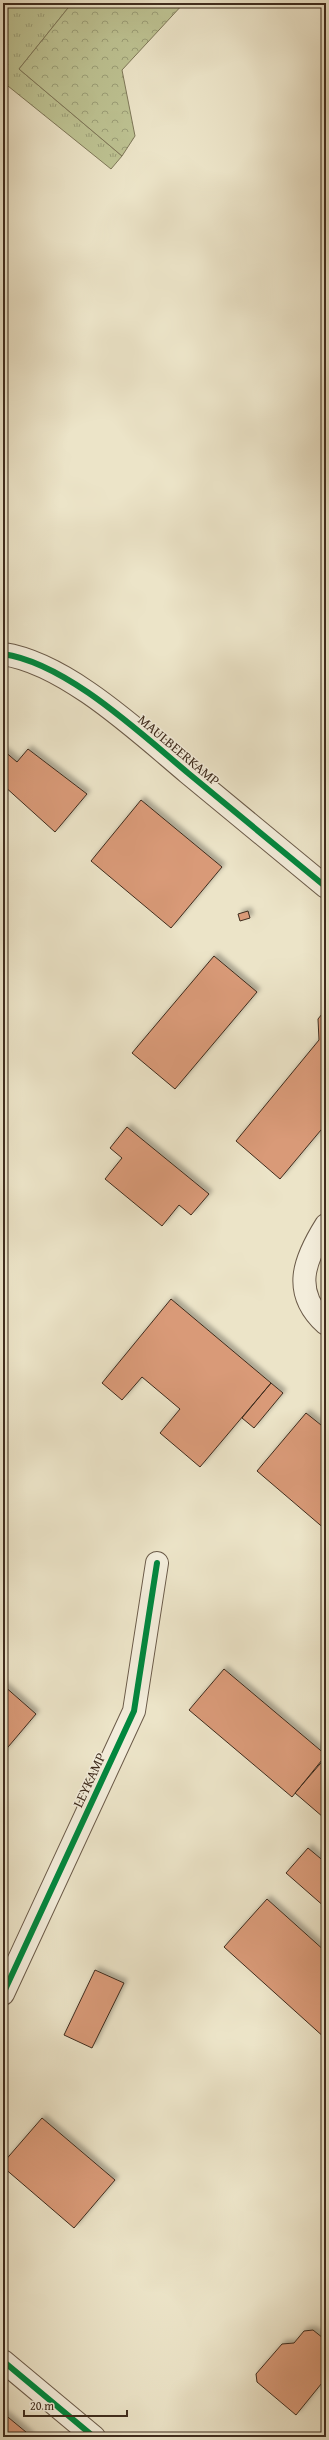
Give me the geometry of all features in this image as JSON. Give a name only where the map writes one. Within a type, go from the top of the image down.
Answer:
[{"type":"street","name":"MAULBEERKAMP","points":[[3,654],[16,656],[72,681],[128,723],[326,887]]},
{"type":"street","points":[[326,1225],[313,1246],[303,1283],[313,1312],[326,1324]]},
{"type":"street","name":"LEYKAMP","points":[[3,1994],[134,1711],[157,1563]]},
{"type":"street","points":[[3,2361],[94,2437]]},
{"type":"green space","points":[[3,3],[72,3],[19,69],[122,156],[111,169],[3,82]]},
{"type":"green space","points":[[72,3],[184,3],[122,70],[135,136],[122,156],[19,69]]},
{"type":"building","points":[[28,749],[87,794],[55,832],[3,785],[3,750],[17,762]]},
{"type":"building","points":[[141,800],[222,867],[171,928],[91,861]]},
{"type":"building","points":[[248,911],[250,918],[240,921],[238,914]]},
{"type":"building","points":[[214,956],[257,992],[175,1089],[132,1053]]},
{"type":"building","points":[[326,1009],[326,1124],[280,1179],[236,1141],[319,1040],[318,1019]]},
{"type":"building","points":[[127,1127],[209,1194],[191,1215],[179,1205],[162,1226],[105,1179],[122,1158],[110,1148]]},
{"type":"building","points":[[171,1299],[271,1383],[200,1467],[160,1433],[180,1409],[142,1377],[122,1400],[102,1383]]},
{"type":"building","points":[[271,1383],[283,1393],[254,1428],[242,1418]]},
{"type":"building","points":[[306,1413],[326,1429],[326,1530],[257,1471]]},
{"type":"building","points":[[224,1669],[326,1755],[292,1797],[189,1710]]},
{"type":"building","points":[[3,1685],[36,1714],[3,1753]]},
{"type":"building","points":[[326,1757],[326,1813],[323,1817],[295,1793]]},
{"type":"building","points":[[308,1848],[326,1863],[326,1908],[286,1873]]},
{"type":"building","points":[[267,1899],[326,1952],[326,2039],[224,1947]]},
{"type":"building","points":[[95,1970],[124,1983],[92,2048],[64,2035]]},
{"type":"building","points":[[42,2118],[115,2180],[74,2228],[3,2167],[3,2163]]},
{"type":"building","points":[[313,2330],[323,2338],[326,2348],[326,2378],[296,2415],[257,2382],[256,2374],[282,2344],[294,2343],[304,2331]]},
{"type":"building","points":[[3,2413],[32,2437],[3,2437]]},
{"type":"cycle path","points":[[3,654],[27,660],[52,671],[101,702],[147,738],[326,887]]},
{"type":"cycle path","points":[[3,1994],[134,1711],[157,1563]]},
{"type":"cycle path","points":[[3,2361],[94,2437]]}]
